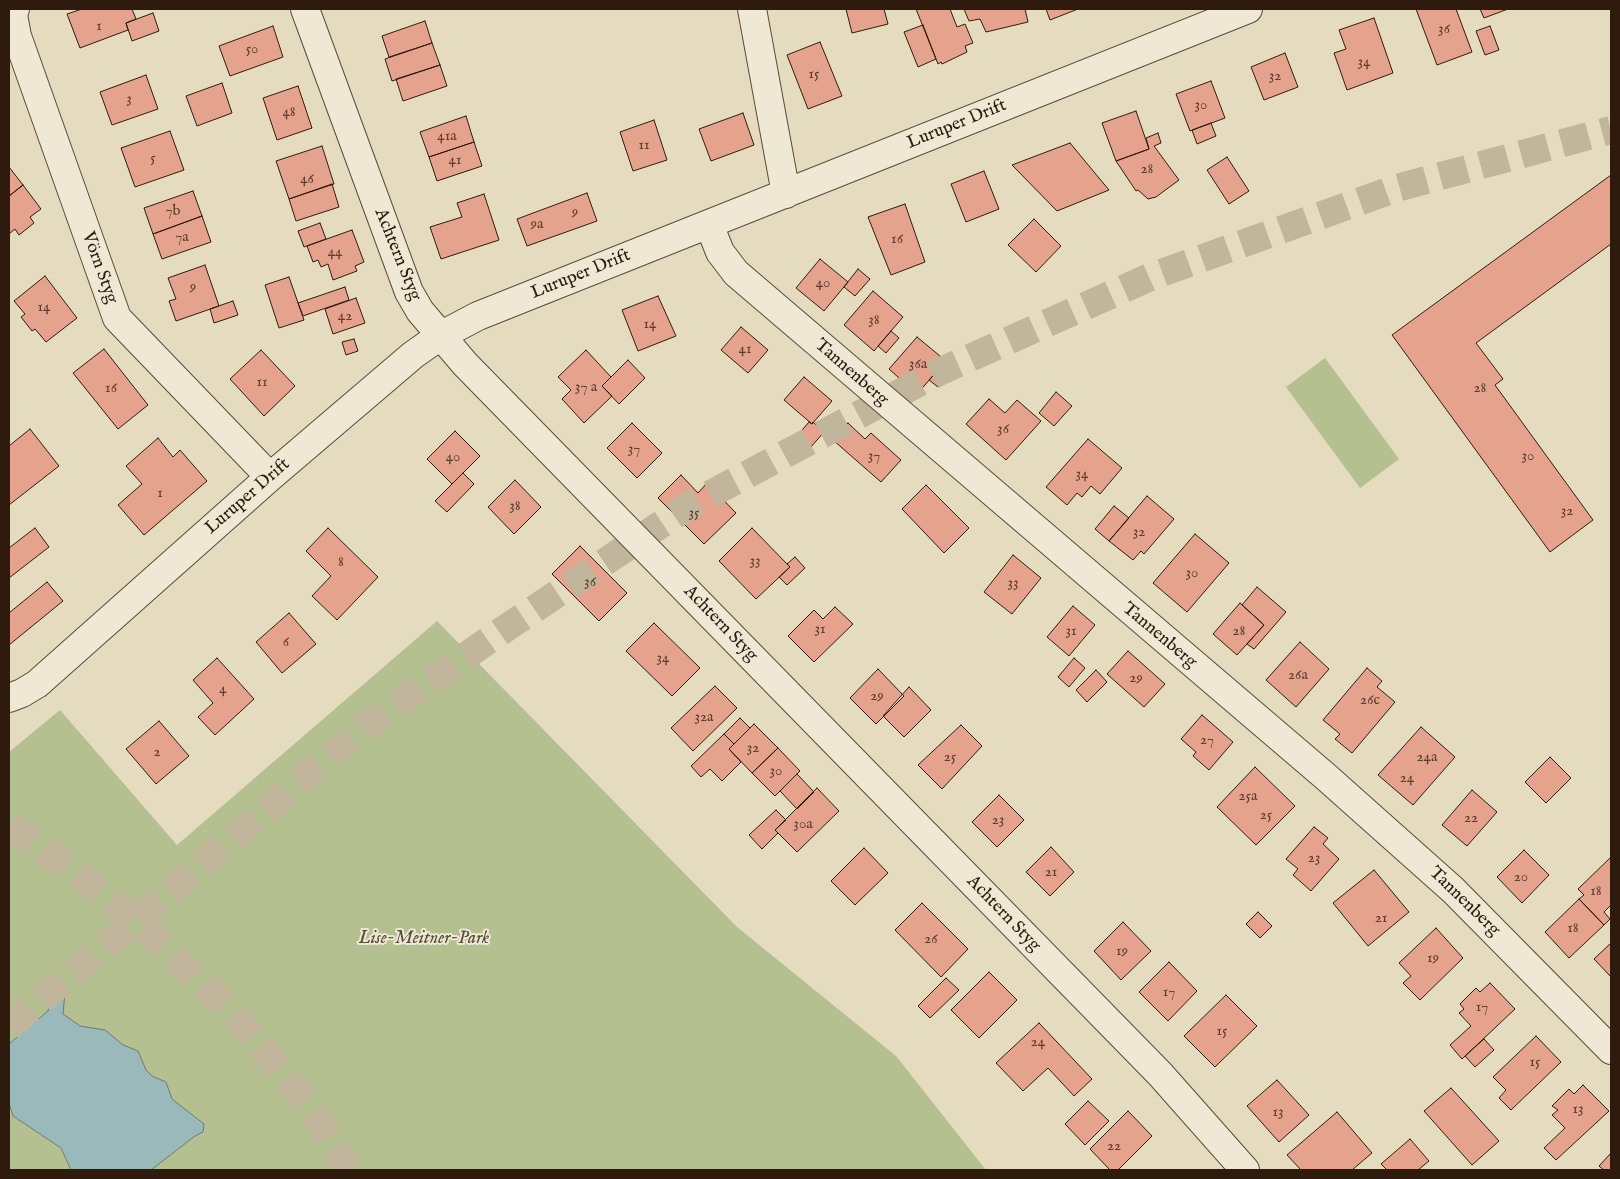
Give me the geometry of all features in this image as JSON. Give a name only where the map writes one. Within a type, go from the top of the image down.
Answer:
[{"type":"street","name":"Vörn Styg","points":[[15,9],[13,15],[17,36],[117,318],[270,477]]},
{"type":"street","name":"Achtern Styg","points":[[305,9],[409,292],[420,311],[440,336],[1160,1074],[1245,1170]]},
{"type":"street","points":[[752,9],[786,194]]},
{"type":"street","name":"Luruper Drift","points":[[9,698],[37,684],[270,477],[413,356],[440,336],[478,316],[1248,9]]},
{"type":"street","name":"Tannenberg","points":[[709,224],[720,252],[736,273],[1049,543],[1325,776],[1454,890],[1611,1050]]},
{"type":"green space","points":[[1325,358],[1399,459],[1360,488],[1286,387]]},
{"type":"green space","name":"Lise-Meitner-Park","points":[[437,621],[737,927],[896,1056],[986,1170],[79,1170],[91,1158],[51,1140],[61,1148],[71,1170],[9,1170],[9,752],[60,710],[177,845]]},
{"type":"water","points":[[65,993],[63,1014],[80,1026],[105,1030],[123,1045],[138,1051],[146,1070],[152,1076],[166,1082],[172,1099],[204,1124],[203,1132],[151,1170],[71,1170],[61,1148],[13,1116],[9,1103],[9,1044],[48,1011],[52,994]]},
{"type":"building","points":[[82,9],[132,9],[136,19],[126,23],[128,30],[80,48],[67,14]]},
{"type":"building","points":[[846,9],[884,9],[888,24],[852,33]]},
{"type":"building","points":[[916,9],[950,9],[957,27],[965,24],[973,43],[965,46],[967,52],[942,64],[941,62],[938,64]]},
{"type":"building","points":[[964,9],[1025,9],[1028,22],[986,32],[980,19],[969,21]]},
{"type":"building","points":[[1046,9],[1078,9],[1050,20]]},
{"type":"building","points":[[1416,9],[1456,9],[1472,52],[1437,65]]},
{"type":"building","points":[[1480,9],[1508,9],[1484,18]]},
{"type":"building","points":[[153,13],[159,31],[132,41],[126,23]]},
{"type":"building","points":[[1374,18],[1393,73],[1347,90],[1334,53],[1346,49],[1339,30]]},
{"type":"building","points":[[425,21],[432,43],[389,57],[382,36]]},
{"type":"building","points":[[923,25],[936,59],[918,67],[904,32]]},
{"type":"building","points":[[273,26],[283,57],[230,76],[219,46]]},
{"type":"building","points":[[1490,26],[1499,50],[1485,55],[1476,31]]},
{"type":"building","points":[[820,42],[842,96],[808,109],[787,55]]},
{"type":"building","points":[[432,43],[440,65],[392,81],[385,59]]},
{"type":"building","points":[[1285,53],[1298,87],[1264,100],[1251,67]]},
{"type":"building","points":[[440,65],[447,86],[403,101],[396,79]]},
{"type":"building","points":[[146,75],[158,109],[112,125],[100,92]]},
{"type":"building","points":[[1211,81],[1225,118],[1190,131],[1176,94]]},
{"type":"building","points":[[222,83],[232,113],[197,126],[186,96]]},
{"type":"building","points":[[298,86],[312,128],[277,140],[263,98]]},
{"type":"building","points":[[1136,111],[1149,149],[1116,161],[1102,123]]},
{"type":"building","points":[[743,113],[754,145],[711,161],[699,129]]},
{"type":"building","points":[[466,116],[474,142],[429,157],[420,132]]},
{"type":"building","points":[[654,120],[667,160],[633,171],[620,132]]},
{"type":"building","points":[[1211,123],[1216,136],[1197,144],[1192,130]]},
{"type":"building","points":[[170,131],[184,170],[135,187],[121,148]]},
{"type":"building","points":[[1158,133],[1161,143],[1154,146],[1179,180],[1156,197],[1148,199],[1138,190],[1136,191],[1116,161],[1149,149],[1146,138]]},
{"type":"building","points":[[474,142],[482,166],[437,181],[429,157]]},
{"type":"building","points":[[1070,143],[1109,190],[1057,211],[1012,165]]},
{"type":"building","points":[[322,146],[334,184],[289,199],[276,161]]},
{"type":"building","points":[[1227,157],[1249,191],[1229,204],[1207,170]]},
{"type":"building","points":[[9,167],[23,185],[9,196]]},
{"type":"building","points":[[984,171],[999,209],[966,222],[951,184]]},
{"type":"building","points":[[1611,175],[1611,244],[1476,343],[1503,379],[1495,385],[1593,520],[1550,552],[1392,335]]},
{"type":"building","points":[[332,184],[339,207],[296,221],[289,199]]},
{"type":"building","points":[[23,185],[41,209],[30,217],[34,223],[19,235],[15,229],[9,234],[9,196]]},
{"type":"building","points":[[193,191],[202,216],[153,234],[144,208]]},
{"type":"building","points":[[587,193],[597,221],[527,246],[517,219]]},
{"type":"building","points":[[484,194],[499,240],[441,259],[430,227],[462,217],[457,203]]},
{"type":"building","points":[[905,204],[925,262],[891,275],[868,217]]},
{"type":"building","points":[[202,216],[211,242],[162,259],[153,234]]},
{"type":"building","points":[[1034,219],[1061,246],[1036,272],[1008,245]]},
{"type":"building","points":[[320,223],[326,239],[304,247],[298,231]]},
{"type":"building","points":[[352,230],[364,262],[355,266],[357,271],[333,280],[328,264],[321,267],[318,260],[313,262],[307,246]]},
{"type":"building","points":[[820,259],[848,282],[824,311],[796,288]]},
{"type":"building","points":[[205,265],[219,306],[176,321],[169,301],[176,299],[168,278]]},
{"type":"building","points":[[858,269],[870,279],[855,296],[844,287]]},
{"type":"building","points":[[45,276],[77,318],[46,342],[35,329],[32,331],[21,317],[25,314],[14,301]]},
{"type":"building","points":[[289,277],[304,320],[279,328],[265,285]]},
{"type":"building","points":[[345,287],[349,300],[303,316],[298,303]]},
{"type":"building","points":[[873,291],[903,317],[874,351],[844,325]]},
{"type":"building","points":[[658,296],[676,336],[638,351],[622,310]]},
{"type":"building","points":[[356,298],[365,323],[333,334],[325,309]]},
{"type":"building","points":[[233,301],[238,315],[214,323],[210,309]]},
{"type":"building","points":[[741,327],[768,350],[748,373],[721,350]]},
{"type":"building","points":[[891,331],[899,338],[886,353],[878,346]]},
{"type":"building","points":[[917,337],[946,361],[917,394],[889,369]]},
{"type":"building","points":[[354,339],[358,351],[346,355],[342,342]]},
{"type":"building","points":[[104,349],[148,405],[118,429],[73,373]]},
{"type":"building","points":[[261,350],[295,386],[264,416],[230,379]]},
{"type":"building","points":[[586,350],[611,377],[602,386],[612,396],[584,423],[562,399],[571,390],[558,377]]},
{"type":"building","points":[[628,360],[645,378],[619,404],[602,386]]},
{"type":"building","points":[[946,361],[954,369],[938,387],[929,380]]},
{"type":"building","points":[[804,377],[832,401],[812,424],[784,400]]},
{"type":"building","points":[[1056,392],[1072,406],[1054,426],[1039,413]]},
{"type":"building","points":[[989,399],[1005,413],[1017,400],[1041,421],[1006,460],[966,424]]},
{"type":"building","points":[[809,422],[812,424],[813,422],[824,432],[810,448],[797,436]]},
{"type":"building","points":[[632,423],[662,453],[637,478],[607,448]]},
{"type":"building","points":[[848,423],[865,439],[871,433],[901,460],[881,482],[833,440]]},
{"type":"building","points":[[30,429],[59,466],[9,505],[9,446]]},
{"type":"building","points":[[455,431],[480,456],[452,484],[427,459]]},
{"type":"building","points":[[158,438],[173,457],[180,450],[207,481],[144,535],[118,505],[142,484],[126,466]]},
{"type":"building","points":[[1088,439],[1122,468],[1100,494],[1091,486],[1082,497],[1077,493],[1067,505],[1046,487]]},
{"type":"building","points":[[463,473],[474,484],[447,512],[435,501]]},
{"type":"building","points":[[681,475],[698,493],[707,483],[736,513],[704,544],[658,498]]},
{"type":"building","points":[[515,480],[541,507],[514,534],[488,507]]},
{"type":"building","points":[[926,485],[969,528],[944,553],[902,509]]},
{"type":"building","points":[[1147,496],[1174,519],[1144,554],[1141,551],[1133,560],[1109,541]]},
{"type":"building","points":[[1114,506],[1129,518],[1109,541],[1095,529]]},
{"type":"building","points":[[35,528],[49,547],[9,578],[9,548]]},
{"type":"building","points":[[328,528],[378,577],[337,620],[312,596],[331,576],[306,551]]},
{"type":"building","points":[[752,528],[790,567],[756,599],[719,561]]},
{"type":"building","points":[[1195,534],[1229,563],[1187,612],[1153,583]]},
{"type":"building","points":[[580,546],[627,593],[599,621],[552,574]]},
{"type":"building","points":[[1013,555],[1041,578],[1012,614],[984,592]]},
{"type":"building","points":[[795,557],[805,568],[787,585],[779,577],[790,567],[787,564]]},
{"type":"building","points":[[47,582],[63,601],[9,645],[9,613]]},
{"type":"building","points":[[1257,587],[1286,612],[1254,649],[1247,644],[1264,625],[1242,605]]},
{"type":"building","points":[[1240,603],[1264,625],[1237,655],[1213,634]]},
{"type":"building","points":[[1073,606],[1095,625],[1069,656],[1047,637]]},
{"type":"building","points":[[835,607],[853,624],[814,662],[788,636],[814,610],[823,619]]},
{"type":"building","points":[[289,613],[316,644],[282,673],[256,642]]},
{"type":"building","points":[[654,623],[700,668],[672,696],[626,651]]},
{"type":"building","points":[[1300,642],[1329,669],[1296,707],[1266,680]]},
{"type":"building","points":[[1128,651],[1165,684],[1144,707],[1107,674]]},
{"type":"building","points":[[217,658],[254,699],[215,735],[198,717],[213,703],[193,680]]},
{"type":"building","points":[[1074,658],[1085,668],[1069,687],[1058,677]]},
{"type":"building","points":[[1367,668],[1382,681],[1377,687],[1395,702],[1352,753],[1335,739],[1340,734],[1323,720]]},
{"type":"building","points":[[878,669],[904,696],[876,724],[850,698]]},
{"type":"building","points":[[1096,670],[1107,682],[1087,702],[1076,690]]},
{"type":"building","points":[[715,686],[737,708],[693,751],[671,728]]},
{"type":"building","points":[[909,687],[931,710],[904,737],[883,716]]},
{"type":"building","points":[[1202,715],[1233,742],[1209,770],[1193,756],[1196,752],[1181,739]]},
{"type":"building","points":[[740,718],[750,728],[734,744],[724,734]]},
{"type":"building","points":[[159,721],[189,756],[156,784],[126,749]]},
{"type":"building","points":[[754,724],[778,748],[752,773],[729,749]]},
{"type":"building","points":[[961,725],[982,746],[942,789],[918,765]]},
{"type":"building","points":[[1421,727],[1455,757],[1413,805],[1378,775]]},
{"type":"building","points":[[724,734],[734,744],[729,749],[741,762],[722,781],[710,769],[701,777],[691,766]]},
{"type":"building","points":[[778,748],[800,771],[775,796],[752,773]]},
{"type":"building","points":[[1550,757],[1571,778],[1546,803],[1525,782]]},
{"type":"building","points":[[1255,767],[1295,806],[1256,845],[1217,807]]},
{"type":"building","points":[[797,774],[814,792],[797,809],[780,791]]},
{"type":"building","points":[[817,788],[839,811],[797,852],[775,830]]},
{"type":"building","points":[[1472,790],[1497,812],[1467,846],[1442,825]]},
{"type":"building","points":[[999,795],[1024,820],[997,847],[972,822]]},
{"type":"building","points":[[776,810],[786,820],[775,830],[778,833],[762,849],[749,835]]},
{"type":"building","points":[[1314,827],[1328,838],[1323,844],[1339,859],[1311,891],[1293,875],[1298,869],[1286,859]]},
{"type":"building","points":[[1051,847],[1074,872],[1050,896],[1026,872]]},
{"type":"building","points":[[864,848],[888,873],[855,905],[831,881]]},
{"type":"building","points":[[1524,850],[1549,875],[1522,903],[1497,877]]},
{"type":"building","points":[[1611,857],[1611,905],[1604,912],[1610,919],[1604,925],[1579,899],[1584,895],[1578,889]]},
{"type":"building","points":[[1374,870],[1409,912],[1368,946],[1333,903]]},
{"type":"building","points":[[1579,899],[1604,925],[1569,958],[1545,932]]},
{"type":"building","points":[[922,903],[968,949],[941,977],[895,930]]},
{"type":"building","points":[[1258,912],[1272,926],[1260,938],[1246,924]]},
{"type":"building","points":[[1123,922],[1151,951],[1121,980],[1094,951]]},
{"type":"building","points":[[1436,928],[1463,958],[1420,1000],[1403,983],[1411,976],[1399,963]]},
{"type":"building","points":[[1611,943],[1611,977],[1594,959]]},
{"type":"building","points":[[1169,962],[1197,991],[1168,1021],[1139,992]]},
{"type":"building","points":[[989,972],[1017,1000],[979,1038],[951,1010]]},
{"type":"building","points":[[946,978],[959,990],[930,1018],[918,1006]]},
{"type":"building","points":[[1490,983],[1515,1009],[1462,1059],[1450,1045],[1471,1026],[1459,1013],[1464,1009],[1460,1004],[1476,988],[1480,992]]},
{"type":"building","points":[[1226,995],[1257,1026],[1215,1067],[1184,1036]]},
{"type":"building","points":[[1039,1023],[1092,1079],[1074,1096],[1048,1068],[1023,1091],[996,1063]]},
{"type":"building","points":[[1536,1036],[1561,1062],[1511,1110],[1499,1098],[1506,1090],[1493,1077]]},
{"type":"building","points":[[1484,1039],[1494,1050],[1475,1067],[1465,1056]]},
{"type":"building","points":[[1277,1080],[1309,1115],[1279,1142],[1247,1106]]},
{"type":"building","points":[[1583,1085],[1609,1111],[1556,1160],[1544,1148],[1565,1128],[1552,1115],[1558,1110],[1552,1106],[1569,1089],[1574,1094]]},
{"type":"building","points":[[1451,1088],[1499,1141],[1472,1165],[1424,1111]]},
{"type":"building","points":[[1088,1101],[1109,1121],[1085,1145],[1065,1124]]},
{"type":"building","points":[[1128,1111],[1152,1136],[1118,1170],[1110,1170],[1090,1149]]},
{"type":"building","points":[[1337,1112],[1372,1153],[1352,1170],[1301,1170],[1287,1155]]},
{"type":"building","points":[[1410,1139],[1429,1161],[1418,1170],[1387,1170],[1381,1164]]},
{"type":"building","points":[[1611,1153],[1611,1170],[1604,1170],[1599,1166]]},
{"type":"tunnel","points":[[9,1027],[364,727],[509,626],[690,505],[939,372],[1150,277],[1397,188],[1611,130]]},
{"type":"tunnel","points":[[9,826],[79,875],[156,939],[234,1014],[289,1081],[330,1138],[349,1170]]}]
